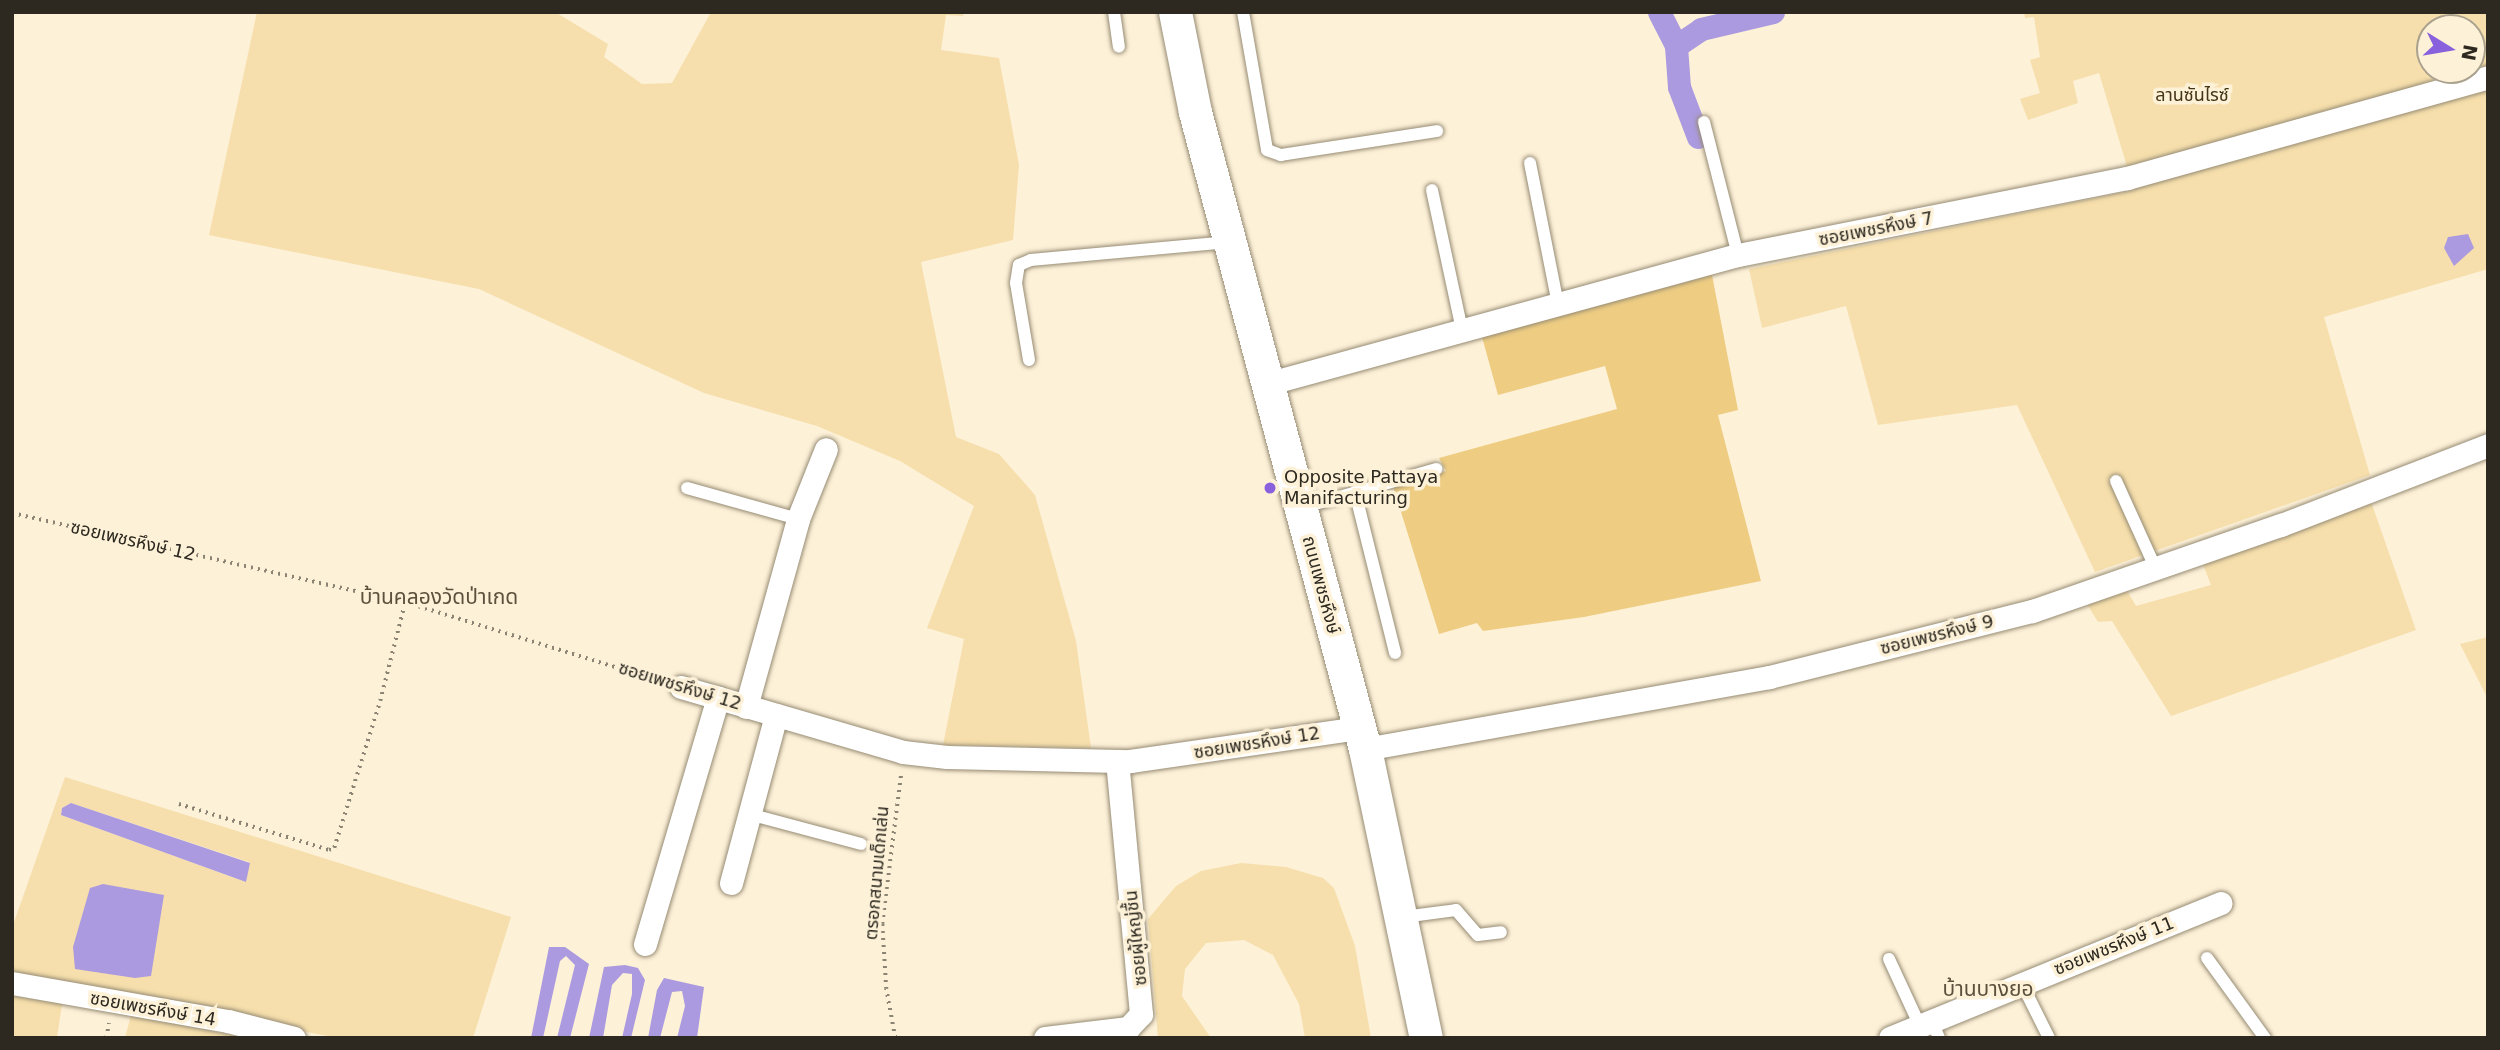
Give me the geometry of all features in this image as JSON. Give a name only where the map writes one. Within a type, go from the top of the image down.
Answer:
[{"type":"main road","name":"ถนนเพชรหึงษ์","points":[[1175,12],[1229,242],[1361,738],[1426,1038]]},
{"type":"street","name":"ซอยเพชรหึงษ์ 7","points":[[1266,384],[1738,255],[2127,178],[2488,78]]},
{"type":"street","name":"ซอยเพชรหึงษ์ 9","points":[[1361,738],[1769,677],[2032,611],[2156,569],[2488,445]]},
{"type":"street","points":[[746,707],[798,519],[826,449]]},
{"type":"street","name":"ซอยเพชรหึงษ์ 12","points":[[681,687],[903,752],[1021,760],[1117,761],[1361,738]]},
{"type":"street","points":[[645,944],[718,698]]},
{"type":"street","points":[[731,883],[776,715]]},
{"type":"street","name":"ซอยผู้ใหญ่ชื้น","points":[[1045,1038],[1128,1028],[1141,1013],[1117,761]]},
{"type":"street","name":"ซอยเพชรหึงษ์ 11","points":[[1890,1038],[1929,1027],[2021,982],[2221,903]]},
{"type":"street","name":"ซอยเพชรหึงษ์ 14","points":[[12,983],[228,1021],[293,1038]]},
{"type":"lane","points":[[1114,12],[1119,47]]},
{"type":"lane","points":[[1243,12],[1267,150],[1281,155],[1437,131]]},
{"type":"lane","points":[[1704,122],[1738,255]]},
{"type":"lane","points":[[1530,163],[1558,304]]},
{"type":"lane","points":[[1433,190],[1462,330]]},
{"type":"lane","points":[[1029,359],[1016,283],[1019,265],[1031,260],[1229,242]]},
{"type":"lane","points":[[1300,508],[1436,469]]},
{"type":"lane","points":[[2116,481],[2156,569]]},
{"type":"lane","points":[[687,488],[798,519]]},
{"type":"lane","points":[[1354,492],[1395,653]]},
{"type":"lane","points":[[749,814],[861,844]]},
{"type":"lane","points":[[1399,918],[1456,910],[1478,934],[1501,932]]},
{"type":"lane","points":[[2207,958],[2265,1038]]},
{"type":"lane","points":[[1889,959],[1929,1027]]},
{"type":"lane","points":[[2021,982],[2049,1038]]},
{"type":"path","name":"ซอยเพชรหึงษ์ 12","points":[[12,513],[405,602],[681,687]]},
{"type":"path","points":[[179,804],[329,850],[334,848],[380,701],[405,602]]},
{"type":"path","name":"ตรอกสนามเด็กเล่น","points":[[895,1038],[886,989],[882,924],[903,752]]},
{"type":"green space","points":[[257,12],[555,12],[608,44],[604,57],[642,84],[672,83],[711,12],[964,12],[963,16],[946,15],[941,50],[999,58],[1019,165],[1013,240],[921,262],[956,437],[999,454],[1035,495],[1076,641],[1091,748],[943,745],[964,639],[927,628],[974,506],[900,461],[817,426],[704,393],[479,289],[209,235]]},
{"type":"green space","name":"ลานซันไรซ์","points":[[2024,12],[2488,12],[2488,269],[2324,317],[2370,475],[2095,572],[2017,405],[1878,425],[1846,306],[1762,328],[1749,269],[2134,190],[2099,73],[2073,81],[2078,103],[2028,120],[2020,99],[2040,93],[2030,60],[2040,57],[2034,17],[2025,18]]},
{"type":"green space","points":[[2369,496],[2416,630],[2171,716],[2112,621],[2098,622],[2084,599],[2125,587],[2136,606],[2211,585],[2202,562]]},
{"type":"green space","points":[[2488,637],[2488,699],[2460,644]]},
{"type":"green space","points":[[65,777],[511,917],[473,1038],[337,1038],[12,972],[12,928]],"holes":[[[71,803],[249,862],[246,882],[61,815],[62,808]]]},
{"type":"green space","points":[[1241,863],[1286,867],[1323,878],[1334,888],[1355,946],[1371,1038],[1305,1038],[1299,1004],[1273,955],[1244,940],[1206,943],[1185,969],[1182,996],[1211,1038],[1158,1038],[1148,919],[1176,886],[1201,871]]},
{"type":"green space","points":[[12,996],[62,1004],[57,1038],[12,1038]]},
{"type":"green space","points":[[131,1015],[245,1038],[125,1038]]},
{"type":"shaded area","points":[[2468,234],[2474,248],[2454,266],[2444,248],[2448,237]]},
{"type":"shaded area","points":[[71,803],[250,863],[246,882],[61,815],[62,808]]},
{"type":"shaded area","points":[[103,884],[164,895],[151,976],[135,978],[75,969],[73,947],[90,888]]},
{"type":"shaded area","points":[[549,947],[565,947],[589,964],[570,1038],[557,1038],[575,965],[566,956],[560,961],[543,1038],[531,1038]]},
{"type":"shaded area","points":[[625,965],[638,968],[645,980],[631,1038],[622,1038],[632,994],[632,974],[623,973],[612,985],[603,1038],[589,1038],[604,967]]},
{"type":"shaded area","points":[[664,978],[704,987],[697,1038],[677,1038],[685,1006],[682,991],[672,992],[660,1038],[648,1038],[657,990]]},
{"type":"building","points":[[1712,275],[1738,410],[1718,415],[1761,581],[1584,617],[1483,631],[1477,623],[1439,634],[1392,483],[1446,471],[1439,458],[1617,409],[1605,366],[1498,395],[1482,337]]},
{"type":"waterway","points":[[1659,12],[1676,46]]},
{"type":"waterway","points":[[1698,137],[1679,87],[1676,46],[1701,29],[1773,12]]},
{"type":"place","name":"Opposite Pattaya Manifacturing","points":[[1270,488]]},
{"type":"district","name":"บ้านคลองวัดป่าเกด","points":[[439,597]]},
{"type":"district","name":"บ้านบางยอ","points":[[1988,989]]}]
